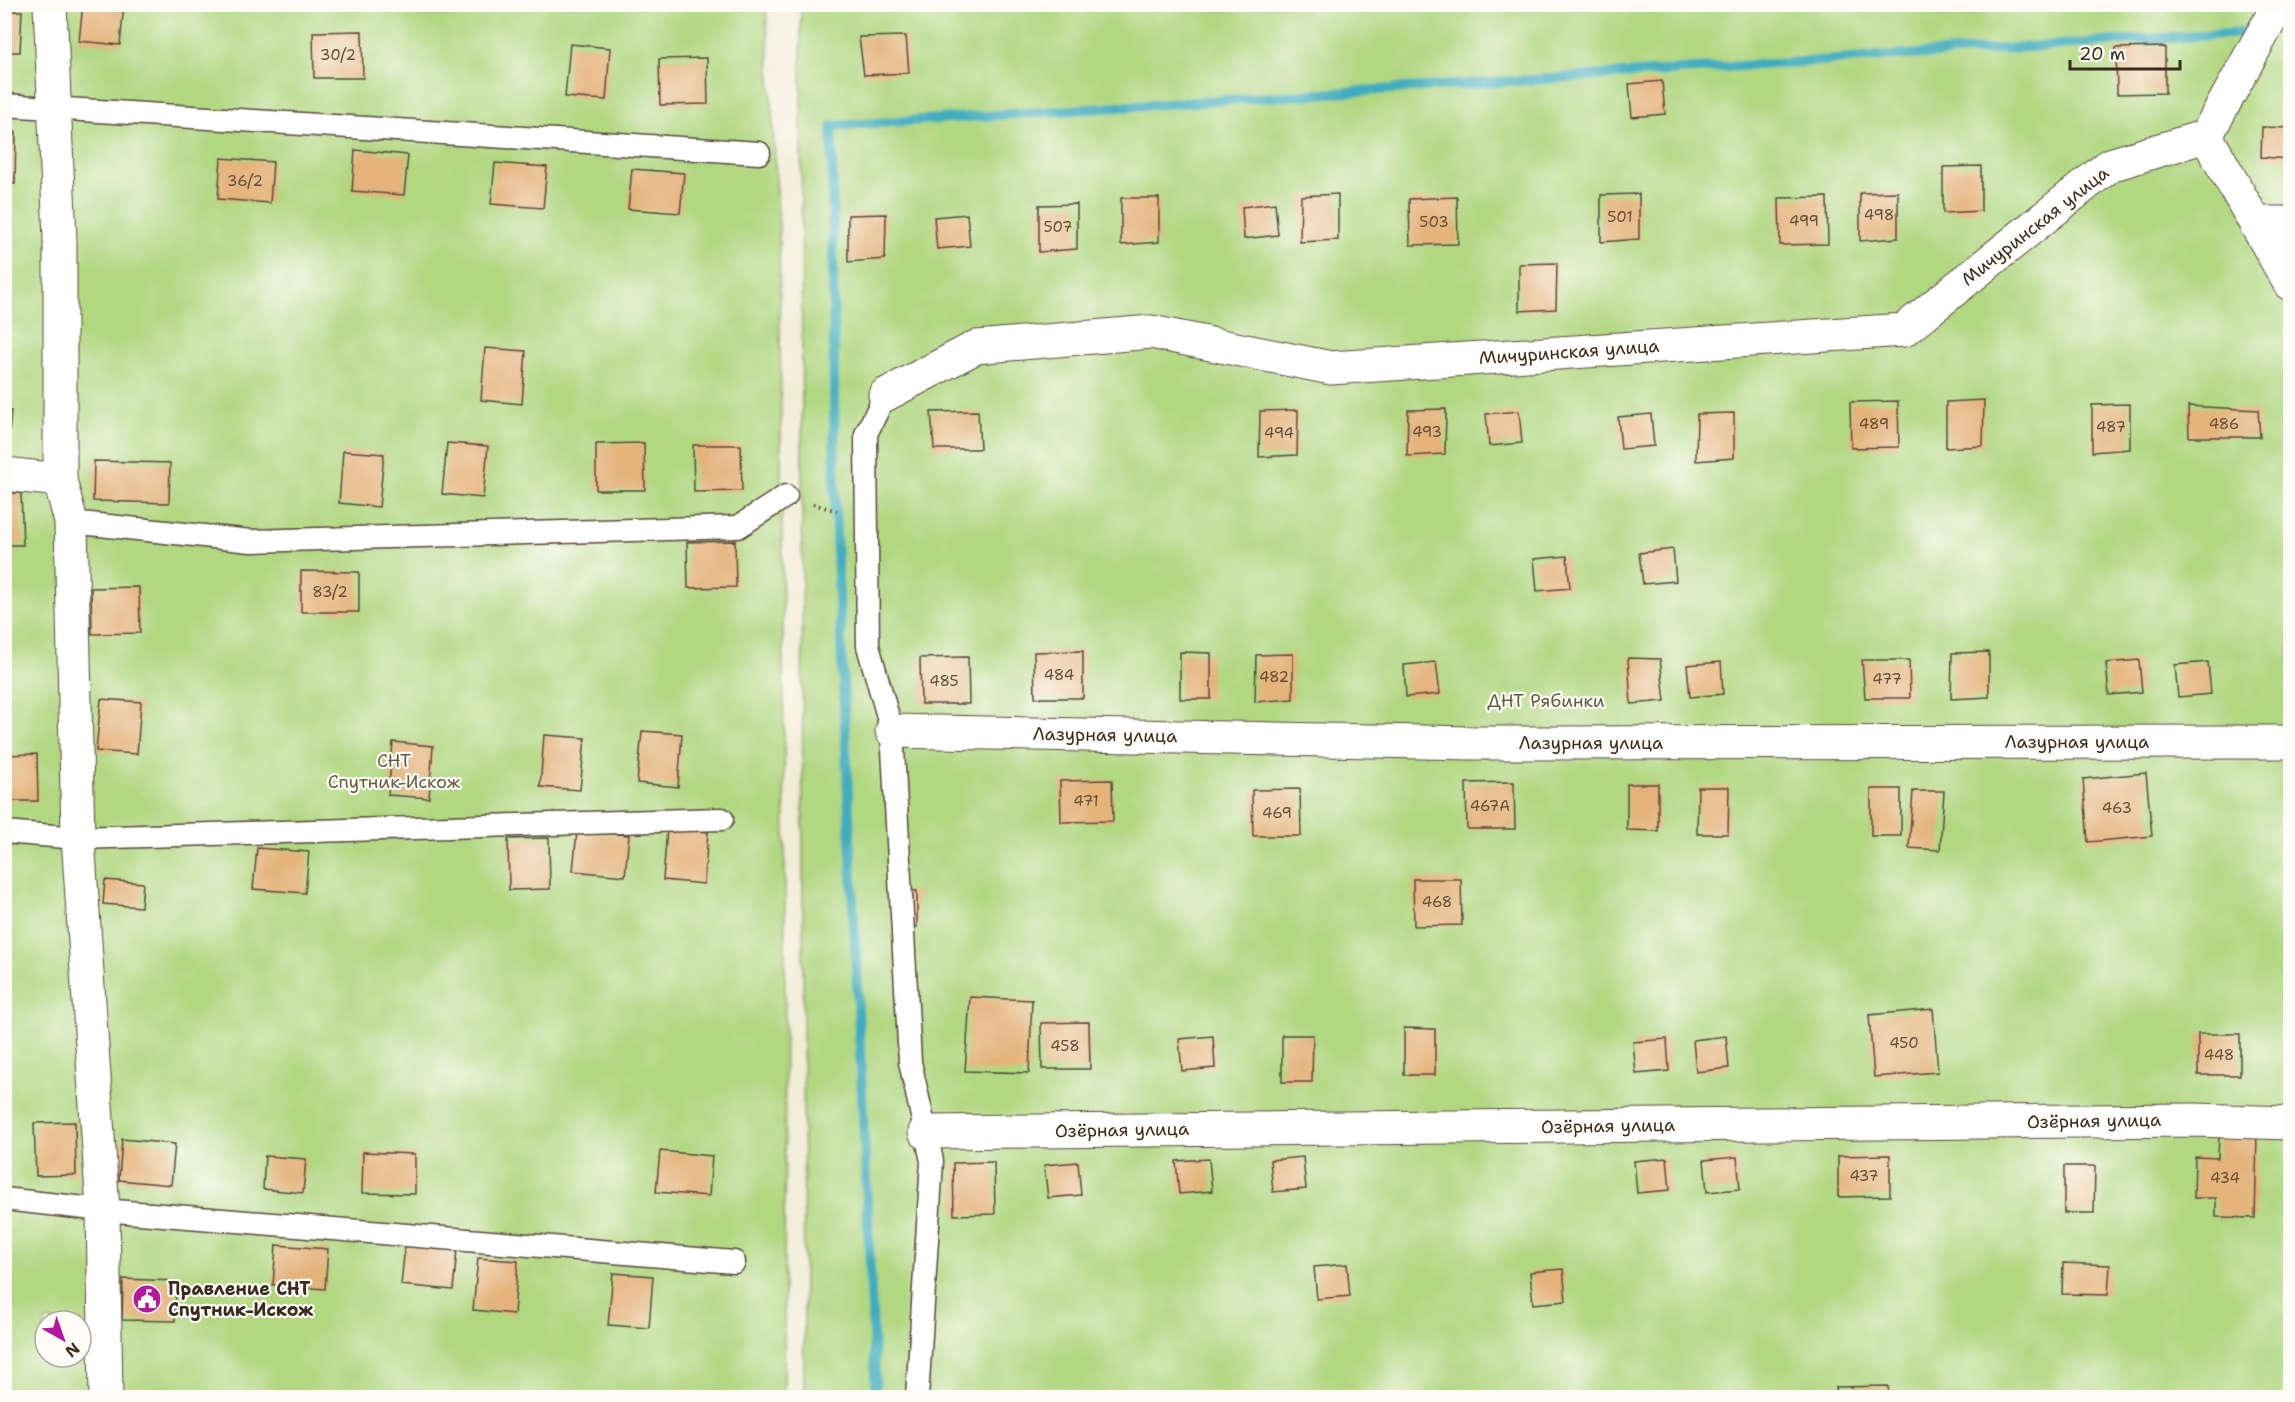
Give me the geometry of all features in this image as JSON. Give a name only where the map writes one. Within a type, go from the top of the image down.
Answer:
[{"type":"street","points":[[50,4],[60,239],[60,480],[71,522],[78,838],[103,1210],[106,1398]]},
{"type":"street","points":[[2279,4],[2206,136],[2290,284]]},
{"type":"street","name":"Мичуринская улица","points":[[885,395],[976,347],[1151,332],[1331,368],[1904,330],[2110,165],[2206,136]]},
{"type":"street","points":[[2257,223],[2290,223]]},
{"type":"street","points":[[4,474],[60,480]]},
{"type":"street","name":"Лазурная улица","points":[[892,731],[1472,743],[2290,742]]},
{"type":"street","name":"Озёрная улица","points":[[926,1132],[2195,1120],[2290,1123]]},
{"type":"lane","points":[[4,105],[759,153]]},
{"type":"lane","points":[[885,395],[867,434],[868,646],[892,731],[910,1062],[932,1161],[917,1398]]},
{"type":"lane","points":[[71,522],[251,540],[738,527],[786,496]]},
{"type":"lane","points":[[4,832],[78,838],[722,819]]},
{"type":"lane","points":[[4,1199],[103,1210],[734,1262]]},
{"type":"path","points":[[786,496],[867,519]]},
{"type":"green space","name":"СНТ Спутник-Искож","points":[[5,5],[766,5],[779,228],[785,848],[784,1397],[5,1398]]},
{"type":"green space","name":"ДНТ Рябинки","points":[[801,5],[2290,5],[2290,1397],[804,1397]]},
{"type":"building","points":[[83,4],[124,4],[120,45],[79,41]]},
{"type":"building","points":[[4,11],[22,11],[20,52],[4,52]]},
{"type":"building","points":[[362,31],[363,78],[314,78],[313,32]]},
{"type":"building","points":[[906,36],[909,73],[864,75],[859,37]]},
{"type":"building","points":[[570,44],[610,48],[606,100],[565,97]]},
{"type":"building","points":[[2165,47],[2165,93],[2117,94],[2116,48]]},
{"type":"building","points":[[707,58],[708,104],[660,105],[659,59]]},
{"type":"building","points":[[1662,81],[1665,114],[1632,117],[1629,84]]},
{"type":"building","points":[[2262,127],[2290,128],[2290,159],[2261,157]]},
{"type":"building","points":[[4,132],[16,132],[15,184],[4,184]]},
{"type":"building","points":[[355,150],[408,155],[404,195],[352,191]]},
{"type":"building","points":[[221,158],[273,162],[270,203],[218,199]]},
{"type":"building","points":[[495,163],[547,167],[543,208],[491,204]]},
{"type":"building","points":[[1981,166],[1981,211],[1943,213],[1943,167]]},
{"type":"building","points":[[632,169],[684,173],[680,213],[628,209]]},
{"type":"building","points":[[1898,192],[1898,238],[1860,241],[1860,193]]},
{"type":"building","points":[[1338,194],[1338,240],[1300,242],[1301,196]]},
{"type":"building","points":[[1639,194],[1639,239],[1601,242],[1601,195]]},
{"type":"building","points":[[1457,197],[1458,244],[1410,245],[1409,199]]},
{"type":"building","points":[[1827,197],[1828,244],[1780,245],[1779,198]]},
{"type":"building","points":[[1121,198],[1159,198],[1159,242],[1121,245]]},
{"type":"building","points":[[1275,203],[1278,235],[1244,239],[1242,207]]},
{"type":"building","points":[[1077,204],[1077,249],[1039,252],[1039,205]]},
{"type":"building","points":[[886,214],[885,259],[848,262],[848,215]]},
{"type":"building","points":[[967,214],[970,246],[937,249],[934,217]]},
{"type":"building","points":[[1557,263],[1556,309],[1519,311],[1519,264]]},
{"type":"building","points":[[485,348],[526,351],[522,404],[481,400]]},
{"type":"building","points":[[1984,400],[1983,446],[1946,448],[1946,402]]},
{"type":"building","points":[[1898,401],[1899,447],[1851,448],[1850,402]]},
{"type":"building","points":[[2130,404],[2130,449],[2092,452],[2092,405]]},
{"type":"building","points":[[2188,406],[2258,410],[2260,437],[2189,437]]},
{"type":"building","points":[[1446,409],[1445,454],[1407,456],[1408,410]]},
{"type":"building","points":[[4,410],[11,411],[8,445],[4,444]]},
{"type":"building","points":[[1298,410],[1297,455],[1259,457],[1260,411]]},
{"type":"building","points":[[978,411],[980,449],[934,449],[931,412]]},
{"type":"building","points":[[1519,411],[1522,443],[1489,446],[1486,414]]},
{"type":"building","points":[[1734,413],[1734,458],[1696,461],[1697,414]]},
{"type":"building","points":[[1651,414],[1654,446],[1621,449],[1618,417]]},
{"type":"building","points":[[447,443],[488,446],[483,498],[442,494]]},
{"type":"building","points":[[644,443],[645,490],[596,490],[596,444]]},
{"type":"building","points":[[693,445],[741,445],[742,491],[694,492]]},
{"type":"building","points":[[343,451],[384,454],[379,507],[339,503]]},
{"type":"building","points":[[94,461],[170,463],[169,503],[93,501]]},
{"type":"building","points":[[4,493],[21,493],[23,545],[4,545]]},
{"type":"building","points":[[735,541],[736,587],[688,588],[687,542]]},
{"type":"building","points":[[1673,549],[1676,581],[1643,584],[1639,553]]},
{"type":"building","points":[[1567,556],[1570,588],[1537,591],[1534,559]]},
{"type":"building","points":[[301,571],[359,572],[359,612],[301,612]]},
{"type":"building","points":[[139,587],[140,633],[92,634],[91,588]]},
{"type":"building","points":[[1083,651],[1083,698],[1035,698],[1034,652]]},
{"type":"building","points":[[1180,652],[1211,653],[1211,699],[1180,699]]},
{"type":"building","points":[[1989,652],[1989,697],[1951,699],[1952,653]]},
{"type":"building","points":[[1293,654],[1293,699],[1255,702],[1256,655]]},
{"type":"building","points":[[968,657],[969,704],[921,704],[920,658]]},
{"type":"building","points":[[1628,658],[1660,659],[1665,701],[1631,704]]},
{"type":"building","points":[[1862,660],[1909,660],[1910,698],[1865,698]]},
{"type":"building","points":[[2139,660],[2142,692],[2109,695],[2106,663]]},
{"type":"building","points":[[1436,662],[1440,694],[1406,697],[1404,665]]},
{"type":"building","points":[[1721,662],[1723,694],[1690,697],[1687,665]]},
{"type":"building","points":[[2208,662],[2211,694],[2178,697],[2175,665]]},
{"type":"building","points":[[101,699],[141,702],[137,754],[96,751]]},
{"type":"building","points":[[642,731],[682,734],[678,787],[637,783]]},
{"type":"building","points":[[544,735],[585,738],[580,790],[540,787]]},
{"type":"building","points":[[393,742],[433,746],[429,798],[388,795]]},
{"type":"building","points":[[37,754],[38,801],[4,801],[4,755]]},
{"type":"building","points":[[2146,773],[2152,836],[2088,842],[2083,779]]},
{"type":"building","points":[[1112,780],[1113,821],[1061,822],[1060,781]]},
{"type":"building","points":[[1514,782],[1515,829],[1467,829],[1466,783]]},
{"type":"building","points":[[1627,784],[1658,784],[1658,831],[1627,830]]},
{"type":"building","points":[[1698,787],[1729,787],[1728,834],[1697,834]]},
{"type":"building","points":[[1300,789],[1301,836],[1253,836],[1252,790]]},
{"type":"building","points":[[1871,789],[1901,789],[1901,836],[1871,836]]},
{"type":"building","points":[[1913,791],[1944,791],[1940,850],[1909,848]]},
{"type":"building","points":[[667,828],[708,832],[704,884],[663,880]]},
{"type":"building","points":[[577,831],[629,835],[625,876],[573,871]]},
{"type":"building","points":[[549,838],[550,889],[509,890],[508,839]]},
{"type":"building","points":[[257,848],[309,852],[305,893],[253,889]]},
{"type":"building","points":[[1413,879],[1461,879],[1462,925],[1414,926]]},
{"type":"building","points":[[105,880],[143,883],[141,907],[103,904]]},
{"type":"building","points":[[895,891],[917,891],[917,927],[894,927]]},
{"type":"building","points":[[970,997],[1032,1000],[1029,1073],[965,1071]]},
{"type":"building","points":[[1933,1009],[1938,1072],[1874,1077],[1869,1015]]},
{"type":"building","points":[[1089,1022],[1090,1069],[1042,1069],[1041,1023]]},
{"type":"building","points":[[1404,1028],[1435,1029],[1435,1075],[1404,1075]]},
{"type":"building","points":[[2198,1034],[2240,1034],[2240,1075],[2198,1075]]},
{"type":"building","points":[[1282,1035],[1313,1035],[1312,1082],[1282,1082]]},
{"type":"building","points":[[1213,1036],[1215,1068],[1182,1071],[1179,1039]]},
{"type":"building","points":[[1726,1036],[1729,1068],[1696,1072],[1693,1040]]},
{"type":"building","points":[[1667,1039],[1669,1071],[1636,1074],[1633,1042]]},
{"type":"building","points":[[75,1122],[76,1175],[36,1176],[34,1123]]},
{"type":"building","points":[[2219,1133],[2257,1134],[2255,1218],[2216,1217],[2216,1198],[2194,1198],[2195,1157],[2218,1158]]},
{"type":"building","points":[[122,1139],[175,1144],[171,1185],[119,1180]]},
{"type":"building","points":[[660,1151],[712,1156],[709,1196],[656,1192]]},
{"type":"building","points":[[363,1152],[415,1154],[415,1194],[362,1193]]},
{"type":"building","points":[[1890,1155],[1890,1196],[1838,1197],[1838,1156]]},
{"type":"building","points":[[265,1156],[306,1159],[303,1193],[263,1189]]},
{"type":"building","points":[[1303,1157],[1306,1189],[1273,1192],[1270,1160]]},
{"type":"building","points":[[1737,1157],[1740,1189],[1707,1192],[1704,1160]]},
{"type":"building","points":[[1667,1158],[1670,1190],[1637,1193],[1634,1161]]},
{"type":"building","points":[[1209,1159],[1212,1191],[1179,1194],[1176,1161]]},
{"type":"building","points":[[994,1162],[995,1214],[954,1215],[953,1163]]},
{"type":"building","points":[[1078,1162],[1081,1195],[1048,1198],[1044,1165]]},
{"type":"building","points":[[2064,1166],[2095,1166],[2094,1213],[2064,1213]]},
{"type":"building","points":[[276,1245],[328,1249],[325,1289],[273,1285]]},
{"type":"building","points":[[405,1245],[457,1250],[453,1290],[401,1285]]},
{"type":"building","points":[[478,1258],[518,1261],[514,1314],[473,1310]]},
{"type":"building","points":[[2063,1263],[2110,1265],[2108,1295],[2062,1294]]},
{"type":"building","points":[[1347,1264],[1350,1296],[1317,1299],[1314,1267]]},
{"type":"building","points":[[1563,1269],[1566,1301],[1533,1304],[1530,1272]]},
{"type":"building","points":[[613,1273],[653,1276],[649,1328],[608,1325]]},
{"type":"building","points":[[123,1279],[176,1281],[175,1321],[122,1320]]},
{"type":"building","points":[[1888,1386],[1889,1398],[1837,1398],[1836,1387]]},
{"type":"building","points":[[943,1394],[984,1394],[984,1398],[943,1398]]},
{"type":"building","points":[[1373,1394],[1414,1395],[1414,1398],[1373,1398]]},
{"type":"waterway","points":[[876,1398],[835,510],[832,126],[2256,32]]},
{"type":"place","name":"Правление СНТ Спутник-Искож","points":[[147,1299]]}]
